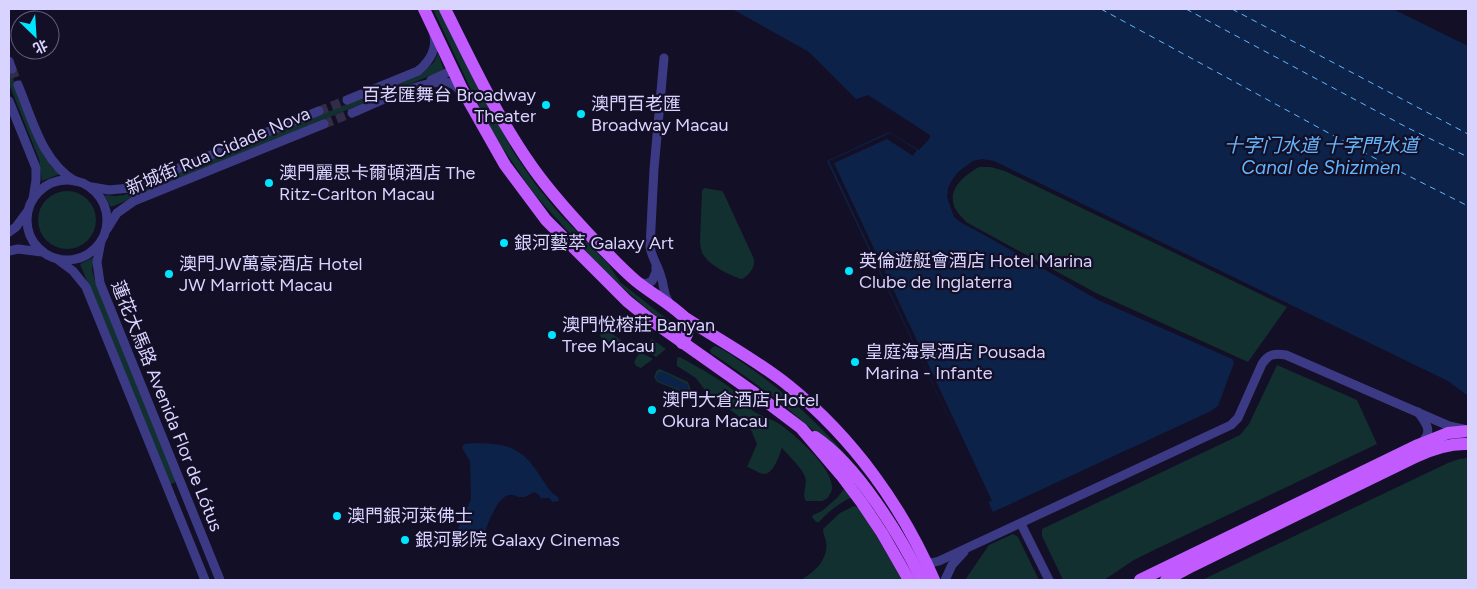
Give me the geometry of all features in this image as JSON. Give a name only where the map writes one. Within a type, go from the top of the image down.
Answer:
[{"type":"main road","points":[[424,9],[470,103],[505,165],[546,220],[627,301],[708,362],[831,449],[852,471],[904,546],[922,580]]},
{"type":"main road","points":[[445,9],[488,93],[534,169],[555,195],[600,246],[636,281],[669,303],[684,317],[789,386],[832,426],[861,457],[885,491],[908,526],[934,580]]},
{"type":"main road","points":[[682,343],[689,331],[684,317]]},
{"type":"main road","points":[[708,362],[707,344],[710,340],[717,339]]},
{"type":"main road","points":[[801,428],[862,503],[909,580]]},
{"type":"main road","points":[[1140,580],[1418,445],[1448,433],[1468,431]]},
{"type":"main road","points":[[1166,580],[1355,486],[1437,448],[1451,444],[1468,445]]},
{"type":"main road","points":[[1181,580],[1450,448],[1468,445]]},
{"type":"main road","points":[[1145,580],[1175,563]]},
{"type":"main road","points":[[1155,580],[1192,566]]},
{"type":"street","points":[[346,100],[418,71],[427,63],[433,53],[435,41],[433,30]]},
{"type":"street","points":[[664,58],[650,236],[651,253],[662,279],[664,295],[669,303]]},
{"type":"street","points":[[352,113],[453,70]]},
{"type":"street","points":[[415,87],[437,82],[450,83],[470,103]]},
{"type":"street","points":[[18,85],[46,153],[59,170],[77,182]]},
{"type":"street","points":[[9,101],[36,168],[35,190],[28,211],[16,227],[9,232]]},
{"type":"street","name":"新城街 Rua Cidade Nova","points":[[89,187],[109,190],[130,188],[319,111]]},
{"type":"street","name":"新城街 Rua Cidade Nova","points":[[106,231],[118,213],[134,201],[324,124]]},
{"type":"street","points":[[28,211],[27,226],[35,245],[57,259],[70,260],[82,257],[93,251],[106,231],[106,209],[100,196],[89,187],[77,182],[68,180],[51,184],[37,194],[32,201]]},
{"type":"street","name":"蓮花大馬路 Avenida Flor de Lótus","points":[[101,241],[97,262],[100,283],[220,580]]},
{"type":"street","points":[[9,251],[18,249],[45,253]]},
{"type":"street","name":"蓮花大馬路 Avenida Flor de Lótus","points":[[57,259],[74,270],[86,287],[205,580]]},
{"type":"street","points":[[636,281],[642,284],[652,282],[656,266]]},
{"type":"street","points":[[925,560],[929,563],[935,563],[1231,425],[1238,418],[1262,364],[1266,358],[1274,353],[1286,354],[1449,426],[1468,431]]},
{"type":"street","points":[[1417,412],[1427,426],[1428,432],[1427,438],[1418,445]]},
{"type":"street","points":[[197,523],[192,534],[205,568],[205,580]]},
{"type":"street","points":[[1021,524],[1049,580]]},
{"type":"street","points":[[945,580],[952,565],[968,548]]},
{"type":"green space","points":[[433,9],[439,9],[514,153],[536,185],[558,212],[609,265],[620,282],[663,316],[685,329],[682,333],[653,314],[605,272],[534,194],[489,128]]},
{"type":"green space","points":[[438,53],[444,70],[111,207],[104,195],[124,195],[421,74],[434,62]]},
{"type":"green space","points":[[9,68],[44,156],[53,169],[60,174],[42,181],[39,159],[9,84]]},
{"type":"green space","points":[[979,167],[991,167],[1005,171],[1287,307],[1248,362],[1096,293],[966,222],[958,213],[953,203],[954,190],[962,179]]},
{"type":"green space","points":[[704,188],[722,191],[754,259],[754,265],[751,270],[742,279],[717,267],[702,252],[700,242],[702,191]]},
{"type":"green space","points":[[67,191],[78,193],[91,204],[96,220],[94,231],[83,244],[67,249],[56,247],[43,236],[38,220],[40,209],[51,196]]},
{"type":"green space","points":[[94,257],[92,270],[95,281],[176,482],[170,484],[80,264]]},
{"type":"green space","points":[[606,329],[626,344],[627,349],[613,352],[603,343],[600,335]]},
{"type":"green space","points":[[652,339],[666,349],[656,357],[643,348]]},
{"type":"green space","points":[[714,346],[721,348],[758,374],[810,417],[870,484],[794,414],[753,382],[711,353],[710,350]]},
{"type":"green space","points":[[640,352],[653,359],[641,368],[636,366],[634,362]]},
{"type":"green space","points":[[680,357],[730,387],[746,402],[750,409],[781,425],[804,444],[827,471],[831,480],[832,489],[828,498],[822,501],[806,501],[804,495],[806,480],[804,474],[782,448],[776,464],[767,473],[763,474],[747,467],[757,444],[751,430],[741,418],[707,393],[696,378],[677,366],[677,358]]},
{"type":"green space","points":[[1277,365],[1357,400],[1377,444],[1152,551],[1134,560],[1104,580],[1063,580],[1042,536],[1042,529],[1240,435],[1249,424]]},
{"type":"green space","points":[[660,369],[688,382],[691,390],[687,394],[657,382],[654,377],[657,370]]},
{"type":"green space","points":[[1468,458],[1468,580],[1202,580],[1448,463]]},
{"type":"green space","points":[[845,488],[852,497],[826,514],[819,522],[816,522],[812,517],[813,515],[822,511]]},
{"type":"green space","points":[[854,506],[860,508],[902,580],[801,580],[816,569],[823,559],[826,541],[823,529],[840,513]]},
{"type":"green space","points":[[1013,534],[1018,537],[1039,580],[965,580],[989,545]]},
{"type":"water","name":"十字门水道 十字門水道 Canal de Shizimen","points":[[732,9],[1393,9],[1468,46],[1468,396],[1448,381],[994,161],[982,159],[973,161],[958,172],[948,188],[947,197],[954,217],[960,222],[1098,300],[1232,359],[1234,363],[1218,406],[1209,412],[993,512],[827,161],[889,132],[919,150],[930,138],[930,135],[868,95],[856,99],[809,52]]},
{"type":"water","points":[[660,372],[688,385],[688,390],[684,391],[658,381],[656,376]]},
{"type":"water","points":[[477,443],[507,446],[514,449],[534,467],[550,490],[558,497],[559,501],[553,502],[549,498],[541,498],[534,492],[525,497],[511,495],[499,502],[481,542],[456,533],[471,499],[470,461],[462,448],[464,444]]},
{"type":"pier","points":[[890,133],[917,150],[913,156],[887,139],[834,163],[992,501],[988,502],[829,161]]},
{"type":"ferry route","points":[[1101,9],[1391,167],[1468,206]]},
{"type":"ferry route","points":[[1186,9],[1408,128],[1468,157]]},
{"type":"ferry route","points":[[1232,9],[1468,134]]},
{"type":"tunnel","points":[[12,69],[18,85]]},
{"type":"tunnel","points":[[319,111],[347,100]]},
{"type":"tunnel","points":[[324,124],[352,113]]},
{"type":"place","name":"百老匯舞台 Broadway Theater","points":[[546,105]]},
{"type":"place","name":"澳門百老匯 Broadway Macau","points":[[581,114]]},
{"type":"place","name":"澳門麗思卡爾頓酒店 The Ritz-Carlton Macau","points":[[269,183]]},
{"type":"place","name":"銀河藝萃 Galaxy Art","points":[[504,243]]},
{"type":"place","name":"英倫遊艇會酒店 Hotel Marina Clube de Inglaterra","points":[[849,271]]},
{"type":"place","name":"澳門JW萬豪酒店 Hotel JW Marriott Macau","points":[[169,274]]},
{"type":"place","name":"澳門悅榕莊 Banyan Tree Macau","points":[[552,335]]},
{"type":"place","name":"皇庭海景酒店 Pousada Marina - Infante","points":[[855,362]]},
{"type":"place","name":"澳門大倉酒店 Hotel Okura Macau","points":[[652,410]]},
{"type":"place","name":"澳門銀河萊佛士","points":[[337,516]]},
{"type":"place","name":"銀河影院 Galaxy Cinemas","points":[[405,540]]}]
